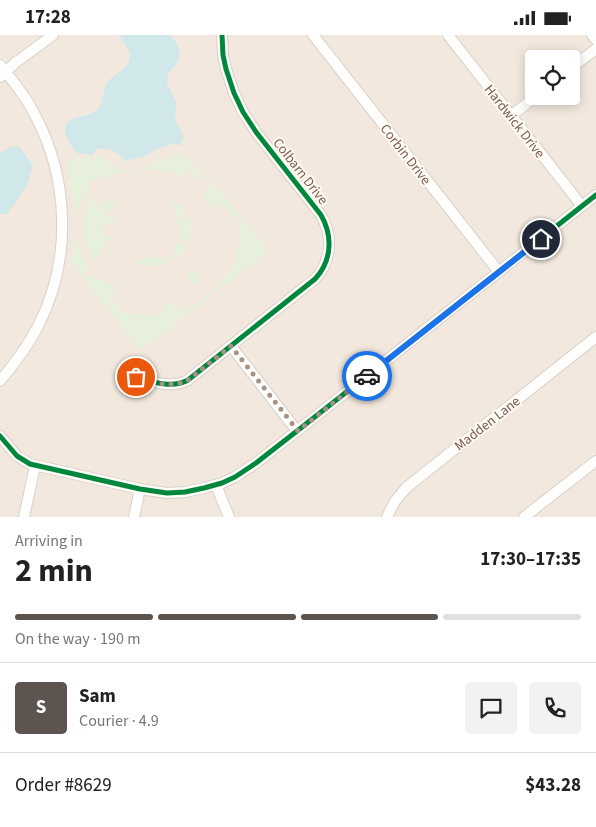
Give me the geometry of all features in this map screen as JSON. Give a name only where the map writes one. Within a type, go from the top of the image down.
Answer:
[{"type":"street","points":[[0,381],[25,349],[45,311],[57,272],[62,228],[59,188],[50,148],[29,105],[2,71],[53,35]]},
{"type":"street","name":"Colbarn Drive","points":[[136,377],[171,385],[188,380],[318,276],[326,261],[329,240],[328,229],[322,215],[243,112],[226,69],[222,35]]},
{"type":"street","name":"Corbin Drive","points":[[313,35],[499,272]]},
{"type":"street","name":"Hardwick Drive","points":[[448,35],[582,206]]},
{"type":"street","points":[[592,35],[596,40]]},
{"type":"street","points":[[580,61],[596,49]]},
{"type":"street","points":[[511,116],[525,105]]},
{"type":"street","points":[[0,436],[17,456],[35,465],[140,489],[167,493],[185,492],[216,485],[246,470],[298,431],[596,195]]},
{"type":"street","name":"Madden Lane","points":[[387,517],[394,501],[407,487],[596,337]]},
{"type":"street","points":[[231,346],[298,431]]},
{"type":"street","points":[[524,517],[596,461]]},
{"type":"street","points":[[24,517],[35,465]]},
{"type":"street","points":[[216,485],[229,517]]},
{"type":"street","points":[[134,517],[140,489]]},
{"type":"shaded area","points":[[0,35],[596,35],[596,517],[0,517]]},
{"type":"green space","points":[[183,154],[224,195],[268,250],[141,350],[71,263],[74,240],[82,257],[89,266],[85,273],[116,286],[110,300],[117,303],[124,312],[141,315],[164,315],[165,307],[168,304],[176,305],[181,311],[208,296],[218,286],[234,261],[238,248],[240,233],[239,217],[234,217],[225,206],[211,205],[203,193],[211,185],[201,175],[198,178],[186,170],[181,176],[146,170],[108,175],[87,183],[90,190],[81,201],[75,217],[67,161],[99,155],[121,171],[147,169],[158,160]]},
{"type":"green space","points":[[94,199],[99,202],[98,207],[104,213],[111,218],[116,218],[117,221],[102,225],[102,235],[115,239],[107,241],[96,260],[88,250],[84,228],[87,207]]},
{"type":"green space","points":[[117,199],[118,203],[114,204],[112,211],[108,212],[101,207],[107,202]]},
{"type":"green space","points":[[171,199],[186,212],[181,217],[173,218],[177,205],[170,202]]},
{"type":"green space","points":[[189,216],[192,230],[188,243],[179,238],[179,229],[176,221]]},
{"type":"green space","points":[[177,241],[187,247],[183,253],[172,261],[170,258],[175,255],[173,249]]},
{"type":"green space","points":[[155,257],[167,259],[168,263],[151,266],[134,263],[136,259]]},
{"type":"green space","points":[[192,269],[201,279],[193,286],[186,276]]},
{"type":"water","points":[[119,35],[170,35],[178,45],[180,55],[173,69],[168,73],[167,83],[176,102],[175,122],[183,135],[180,145],[174,145],[172,142],[146,156],[126,161],[116,152],[109,149],[96,149],[92,155],[77,153],[66,137],[65,132],[67,124],[72,119],[93,113],[99,108],[107,83],[127,65],[130,58],[129,52]]},
{"type":"water","points":[[19,146],[33,165],[27,185],[15,203],[7,214],[0,214],[0,153],[11,147]]},
{"type":"cycle path","points":[[136,377],[156,383],[169,384],[182,383],[188,380],[315,279],[321,272],[328,256],[328,231],[321,215],[256,132],[243,112],[226,69],[222,35]]},
{"type":"cycle path","points":[[0,436],[17,456],[30,464],[140,489],[167,493],[185,492],[222,483],[256,463],[596,195]]},
{"type":"way so far","points":[[136,377],[171,385],[183,383],[231,346],[298,431],[367,376]]},
{"type":"route","points":[[367,376],[541,239]]}]
